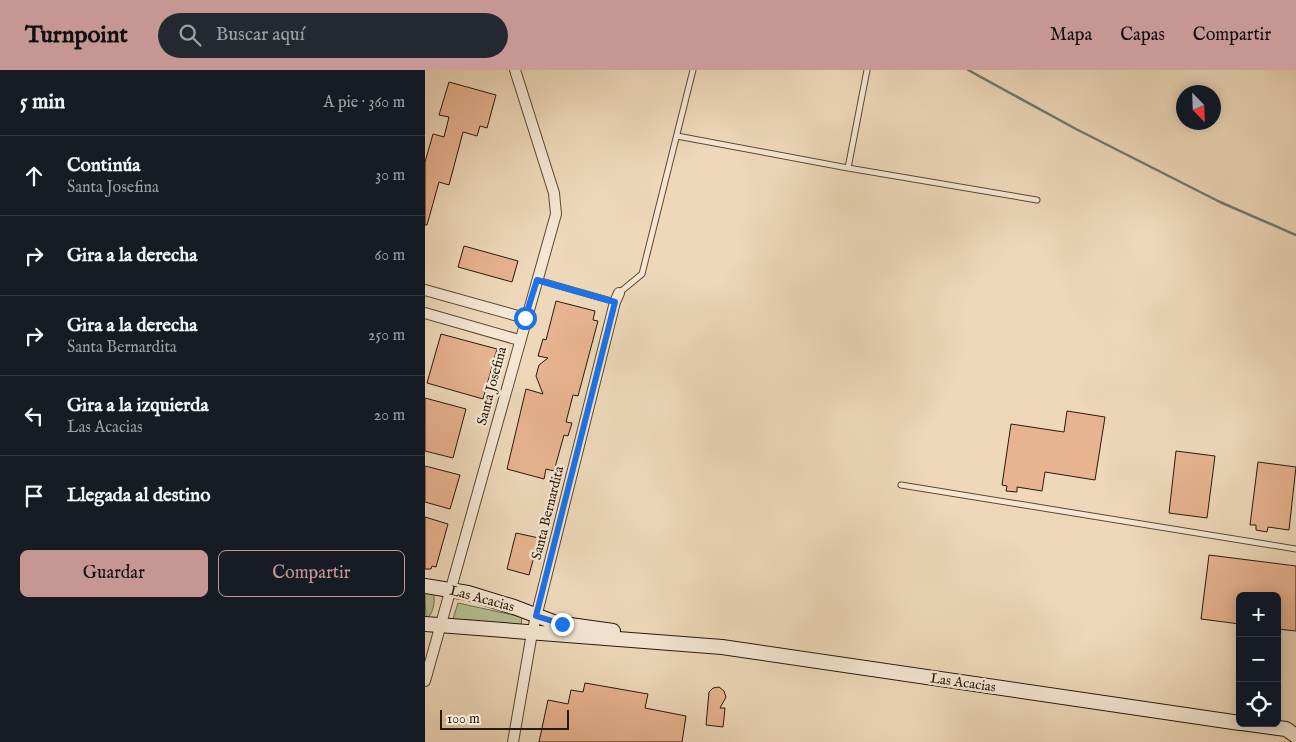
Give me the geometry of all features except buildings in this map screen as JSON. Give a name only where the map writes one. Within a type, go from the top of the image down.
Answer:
[{"type":"main road","name":"Las Acacias","points":[[425,586],[451,589],[514,607],[562,624],[1236,722]]},
{"type":"main road","name":"Las Acacias","points":[[425,624],[685,643]]},
{"type":"main road","name":"Las Acacias","points":[[1267,727],[1286,730],[1296,736]]},
{"type":"street","name":"Santa Josefina","points":[[425,681],[525,318],[555,219],[556,200],[515,70]]},
{"type":"street","points":[[425,290],[525,318]]},
{"type":"street","name":"Santa Bernardita","points":[[513,742],[532,633],[617,298]]},
{"type":"street","points":[[425,313],[519,340]]},
{"type":"lane","points":[[537,280],[617,298],[642,274],[693,70]]},
{"type":"lane","points":[[848,168],[867,70]]},
{"type":"lane","points":[[677,136],[848,168],[1037,200]]},
{"type":"lane","points":[[901,485],[1296,549]]},
{"type":"green space","points":[[425,593],[433,593],[434,600],[432,611],[426,619]]},
{"type":"green space","points":[[458,603],[522,617],[521,626],[453,619]]},
{"type":"waterway","points":[[968,70],[1076,129],[1220,202],[1296,235]]},
{"type":"route","points":[[525,318],[537,280],[615,302],[536,616],[562,624]]}]
